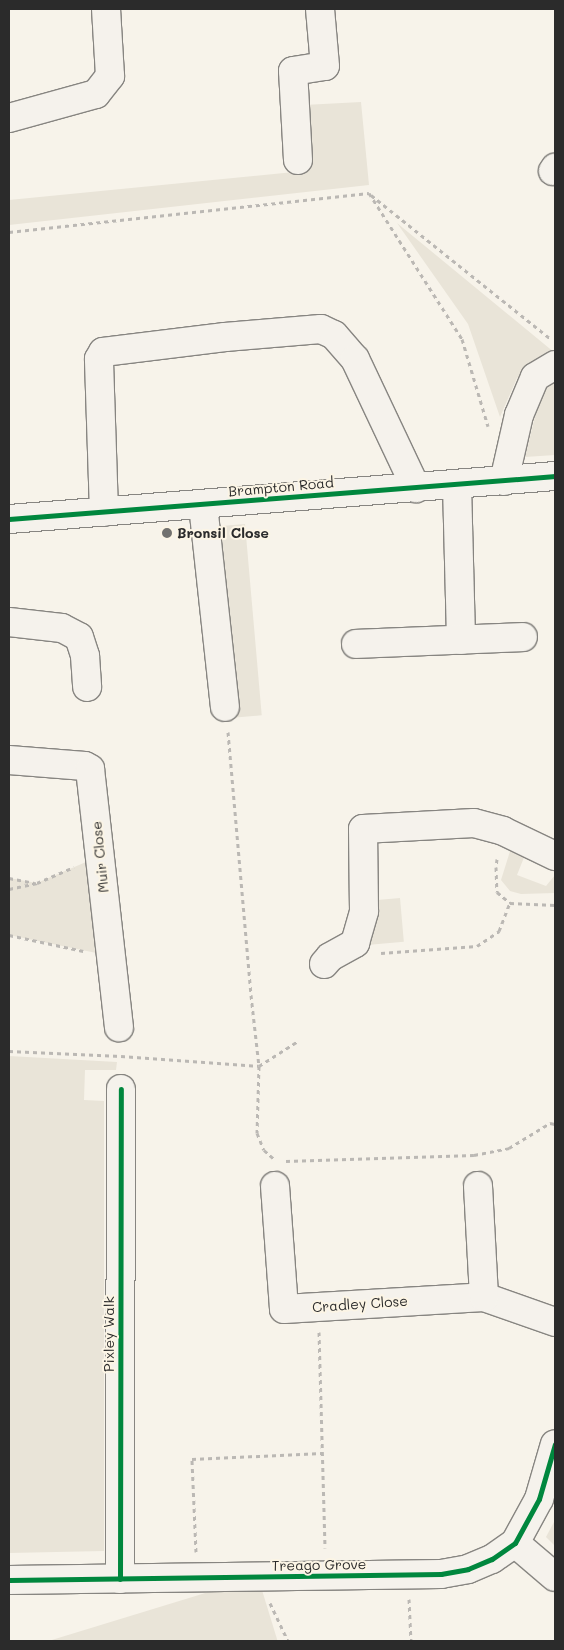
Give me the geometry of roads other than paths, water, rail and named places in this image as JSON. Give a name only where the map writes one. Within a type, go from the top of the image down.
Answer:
[{"type":"street","points":[[9,118],[96,94],[110,76],[106,9]]},
{"type":"street","points":[[298,160],[293,70],[325,66],[320,9]]},
{"type":"street","points":[[104,512],[99,359],[103,352],[225,337],[322,329],[334,336],[355,359],[416,488]]},
{"type":"street","points":[[504,481],[519,415],[535,376],[555,365]]},
{"type":"street","name":"Brampton Road","points":[[9,519],[555,476]]},
{"type":"street","points":[[457,485],[461,640]]},
{"type":"street","points":[[202,505],[225,707]]},
{"type":"street","points":[[9,622],[62,628],[79,637],[85,656],[87,687]]},
{"type":"street","points":[[356,644],[523,637]]},
{"type":"street","name":"Muir Close","points":[[9,760],[85,766],[90,769],[119,1027]]},
{"type":"street","points":[[324,964],[330,957],[355,943],[364,911],[363,829],[474,823],[503,831],[555,856]]},
{"type":"street","name":"Pixley Walk","points":[[120,1579],[121,1089]]},
{"type":"street","name":"Cradley Close","points":[[275,1186],[284,1309],[484,1297],[555,1322]]},
{"type":"street","points":[[478,1186],[484,1297]]},
{"type":"street","name":"Treago Grove","points":[[9,1580],[407,1575],[442,1574],[468,1569],[492,1559],[515,1542],[538,1500],[555,1444]]},
{"type":"street","points":[[515,1542],[555,1577]]},
{"type":"place","name":"Bronsil Close","points":[[167,533]]}]
